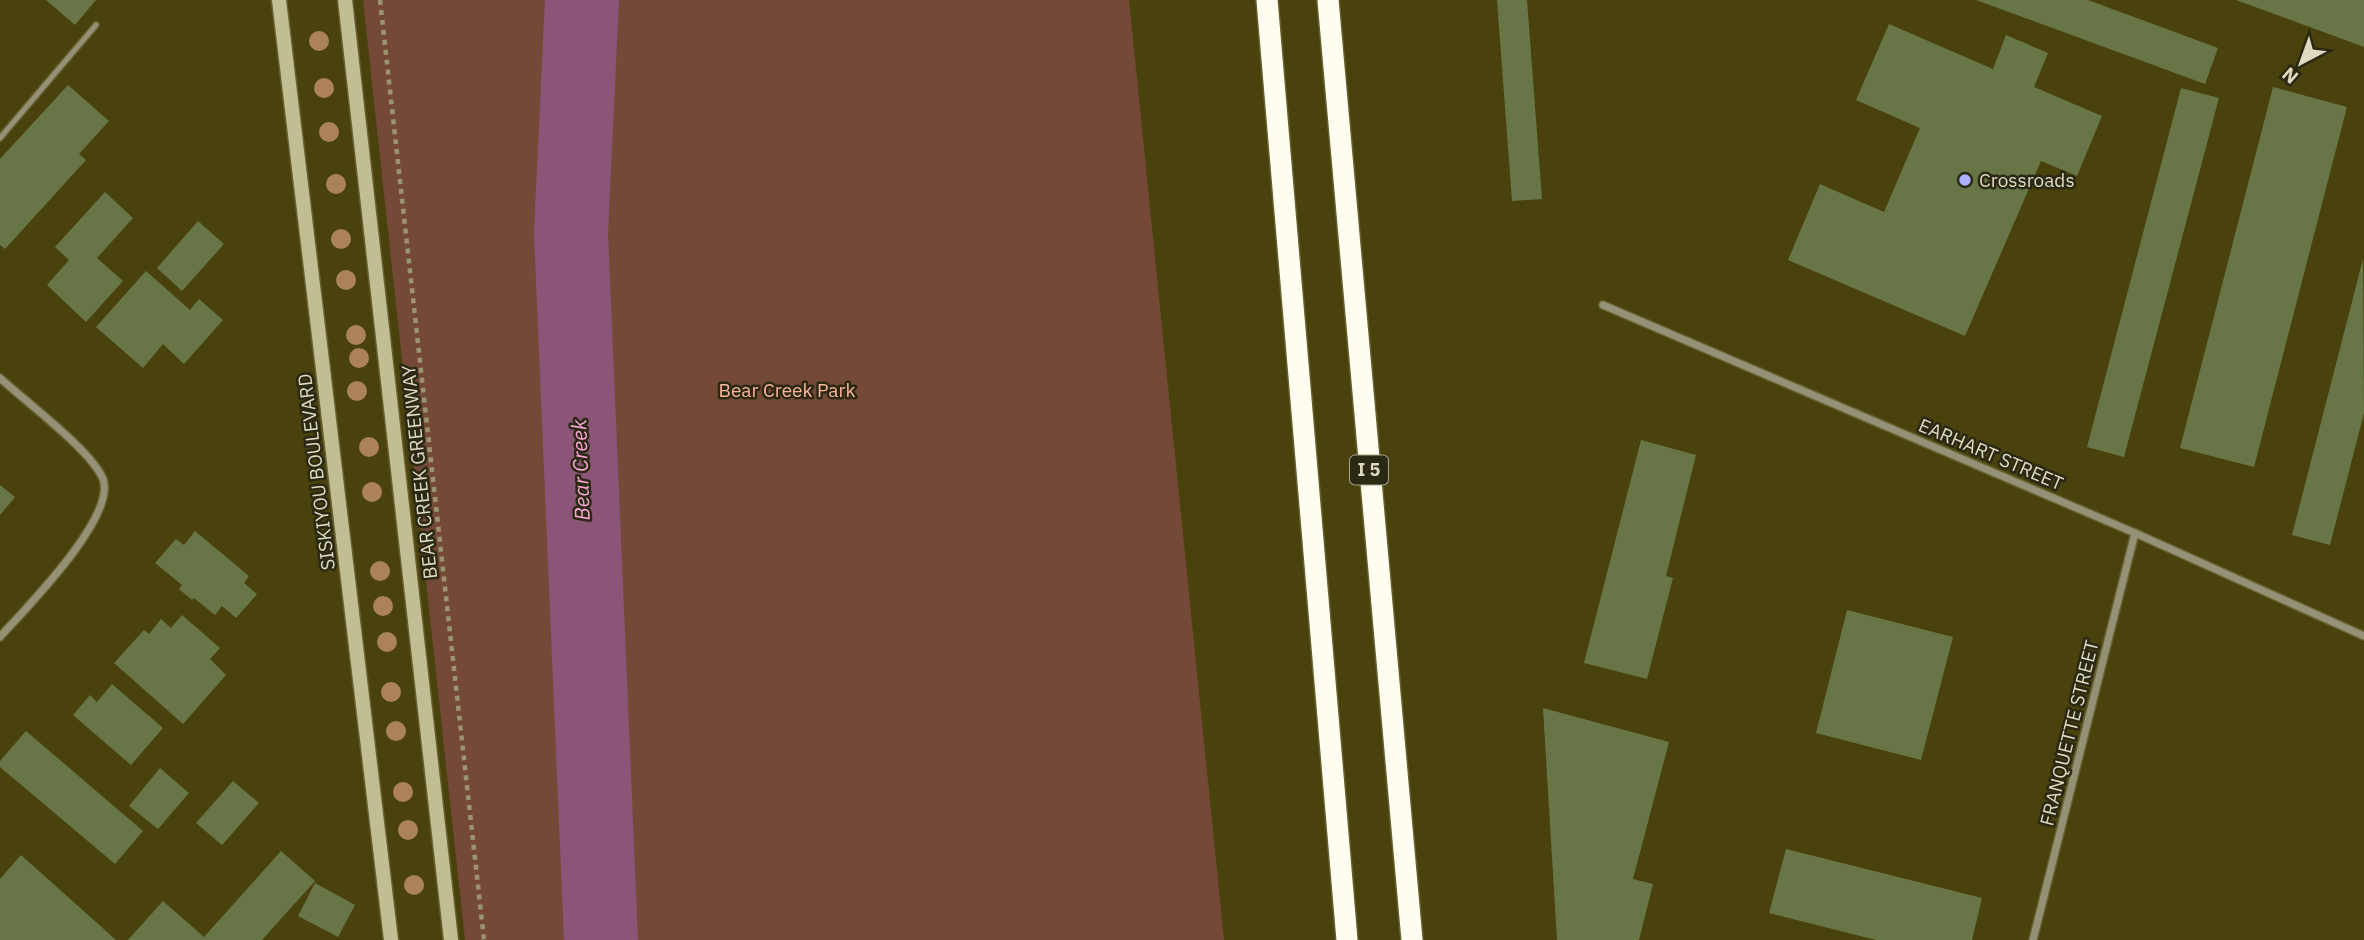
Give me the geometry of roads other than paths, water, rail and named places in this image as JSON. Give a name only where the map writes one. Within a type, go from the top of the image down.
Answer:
[{"type":"highway","points":[[1266,0],[1347,940]]},
{"type":"highway","name":"I 5","points":[[1328,0],[1412,940]]},
{"type":"street","name":"SISKIYOU BOULEVARD","points":[[279,0],[391,940]]},
{"type":"street","points":[[345,0],[451,940]]},
{"type":"street","name":"EARHART STREET","points":[[1603,305],[2134,533],[2364,636]]},
{"type":"street","points":[[0,378],[90,458],[104,482],[101,507],[91,528],[0,638]]},
{"type":"street","name":"FRANQUETTE STREET","points":[[2033,940],[2134,533]]},
{"type":"lane","points":[[0,138],[96,25]]},
{"type":"waterway","name":"Bear Creek","points":[[582,0],[571,233],[601,940]]},
{"type":"place","name":"Crossroads","points":[[1965,180]]},
{"type":"park label","name":"Bear Creek Park","points":[[787,390]]}]
